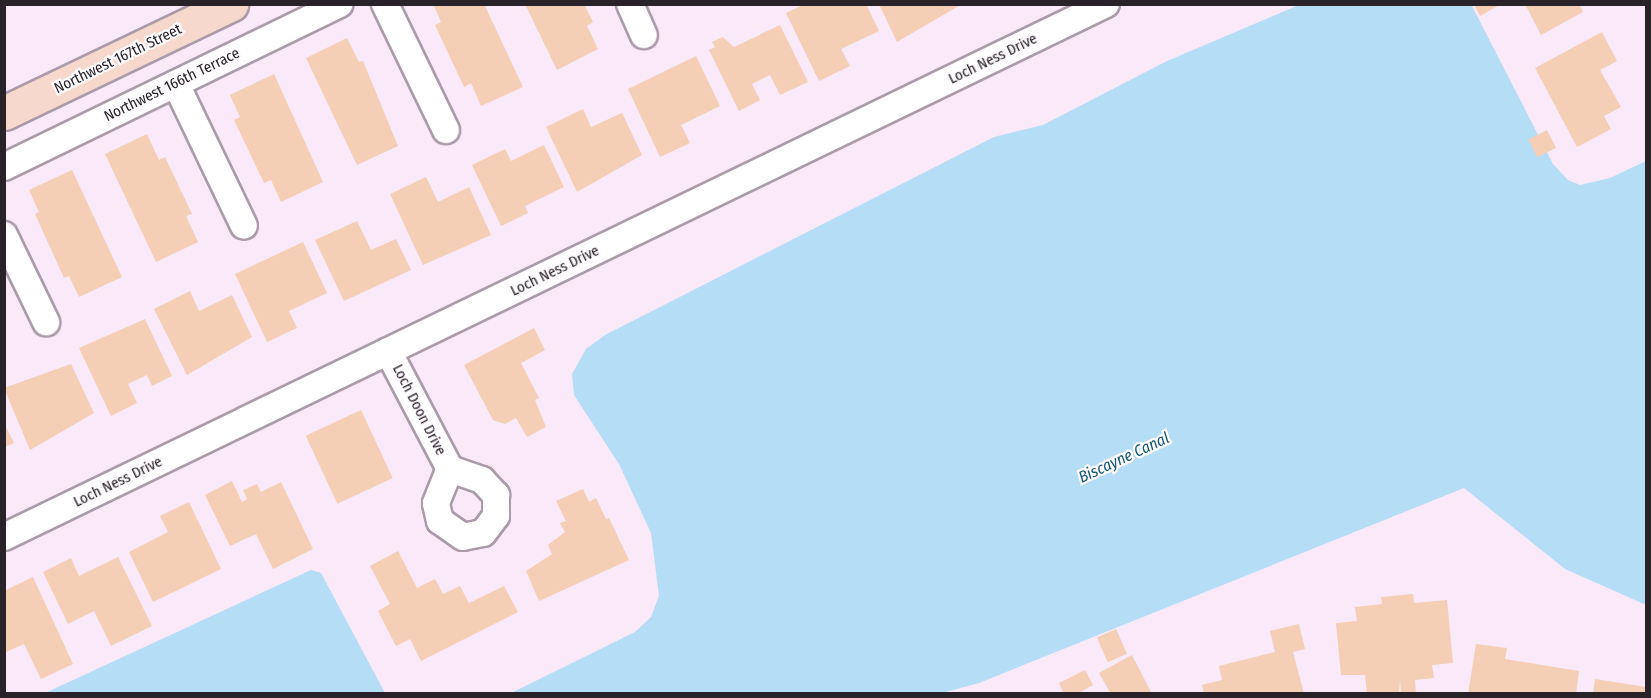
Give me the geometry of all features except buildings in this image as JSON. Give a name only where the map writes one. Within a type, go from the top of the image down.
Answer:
[{"type":"street","name":"Northwest 167th Street","points":[[4,113],[231,4]]},
{"type":"street","name":"Northwest 166th Terrace","points":[[4,167],[340,4]]},
{"type":"street","points":[[385,4],[446,129]]},
{"type":"street","points":[[630,4],[644,35]]},
{"type":"street","name":"Loch Ness Drive","points":[[4,537],[1106,4]]},
{"type":"street","points":[[176,84],[244,226]]},
{"type":"street","points":[[4,235],[46,322]]},
{"type":"street","name":"Loch Doon Drive","points":[[388,351],[450,469]]},
{"type":"water","name":"Biscayne Canal","points":[[1471,4],[1553,164],[1568,180],[1580,185],[1610,178],[1646,161],[1646,605],[1565,569],[1464,488],[979,683],[942,693],[509,694],[635,632],[651,617],[659,596],[651,533],[619,464],[574,395],[572,374],[586,349],[605,335],[994,137],[1043,125],[1167,61],[1299,5]]},
{"type":"water","points":[[311,570],[321,573],[385,693],[45,693]]}]
